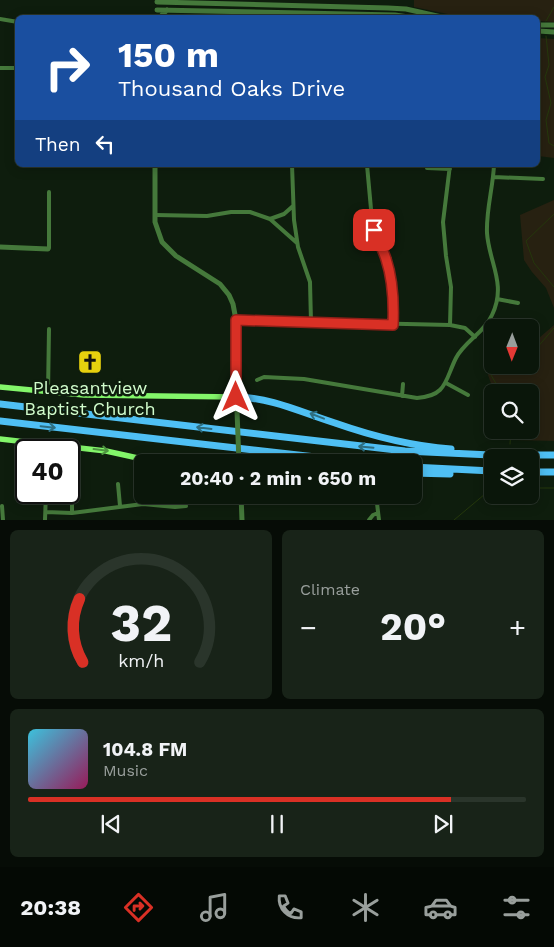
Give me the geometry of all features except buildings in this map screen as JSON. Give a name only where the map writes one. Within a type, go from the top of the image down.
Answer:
[{"type":"highway","points":[[236,397],[273,401],[335,423],[418,445],[554,455]]},
{"type":"highway","points":[[0,404],[368,447],[468,454],[554,455]]},
{"type":"highway","points":[[0,421],[290,454]]},
{"type":"highway","points":[[422,468],[484,472]]},
{"type":"highway","points":[[539,472],[554,472]]},
{"type":"highway","points":[[422,473],[484,473]]},
{"type":"main road","points":[[0,387],[84,395],[236,397]]},
{"type":"main road","points":[[0,438],[15,441]]},
{"type":"main road","points":[[80,450],[134,456]]},
{"type":"street","points":[[158,15],[157,1],[388,8],[414,15]]},
{"type":"street","points":[[157,10],[395,15]]},
{"type":"street","points":[[161,15],[167,10]]},
{"type":"street","points":[[0,18],[15,21]]},
{"type":"street","points":[[540,25],[554,26]]},
{"type":"street","points":[[540,31],[554,32]]},
{"type":"street","points":[[0,68],[15,68]]},
{"type":"street","points":[[155,167],[155,215],[158,232],[166,246],[176,256],[209,276],[225,289],[233,304],[236,320],[236,397],[240,454]]},
{"type":"street","points":[[292,167],[293,206],[297,243],[310,282],[310,322]]},
{"type":"street","points":[[367,167],[372,220],[390,274],[393,292],[393,325]]},
{"type":"street","points":[[427,168],[450,167],[441,215],[451,287],[450,325]]},
{"type":"street","points":[[257,380],[264,377],[304,379],[417,398],[432,395],[446,383],[461,351],[488,322],[497,299],[498,284],[489,251],[487,233],[487,212],[494,177],[494,167]]},
{"type":"street","points":[[494,177],[543,179]]},
{"type":"street","points":[[0,247],[48,248],[49,192]]},
{"type":"street","points":[[270,218],[284,214],[293,206]]},
{"type":"street","points":[[155,215],[206,216],[241,212],[258,214],[270,218],[297,243]]},
{"type":"street","points":[[497,299],[518,303]]},
{"type":"street","points":[[236,320],[450,325],[465,328],[475,337]]},
{"type":"street","points":[[48,393],[49,330]]},
{"type":"street","points":[[446,383],[468,395]]},
{"type":"street","points":[[402,396],[403,384]]},
{"type":"street","points":[[118,484],[120,506]]},
{"type":"street","points":[[46,504],[46,520]]},
{"type":"street","points":[[72,504],[72,513]]},
{"type":"street","points":[[46,512],[72,513],[144,504],[175,507],[186,506]]},
{"type":"street","points":[[241,504],[242,520]]},
{"type":"street","points":[[377,504],[379,520]]},
{"type":"street","points":[[2,506],[2,520]]},
{"type":"street","points":[[369,520],[373,514],[378,513]]},
{"type":"shaded area","points":[[414,0],[554,0],[554,22],[540,21],[540,15],[452,15],[414,7]]},
{"type":"shaded area","points":[[540,38],[554,39],[554,158],[540,156]]},
{"type":"shaded area","points":[[554,200],[554,308],[546,288],[524,260],[520,215]]},
{"type":"shaded area","points":[[554,325],[554,441],[514,440],[539,439],[539,384],[491,384],[488,375],[539,374],[539,338]]},
{"type":"waterway","points":[[546,21],[554,7]]},
{"type":"waterway","points":[[546,36],[549,65],[545,77],[551,103],[546,120],[549,143],[554,146]]},
{"type":"waterway","points":[[554,214],[526,241],[534,263],[554,287]]},
{"type":"waterway","points":[[539,346],[554,328]]},
{"type":"waterway","points":[[491,374],[496,384]]},
{"type":"waterway","points":[[510,439],[510,444]]},
{"type":"waterway","points":[[539,488],[554,488]]},
{"type":"waterway","points":[[454,520],[484,495]]},
{"type":"place","name":"Pleasantview Baptist Church","points":[[90,362]]},
{"type":"route","points":[[236,397],[236,320],[393,325],[394,305],[390,274],[385,255],[374,230]]}]
